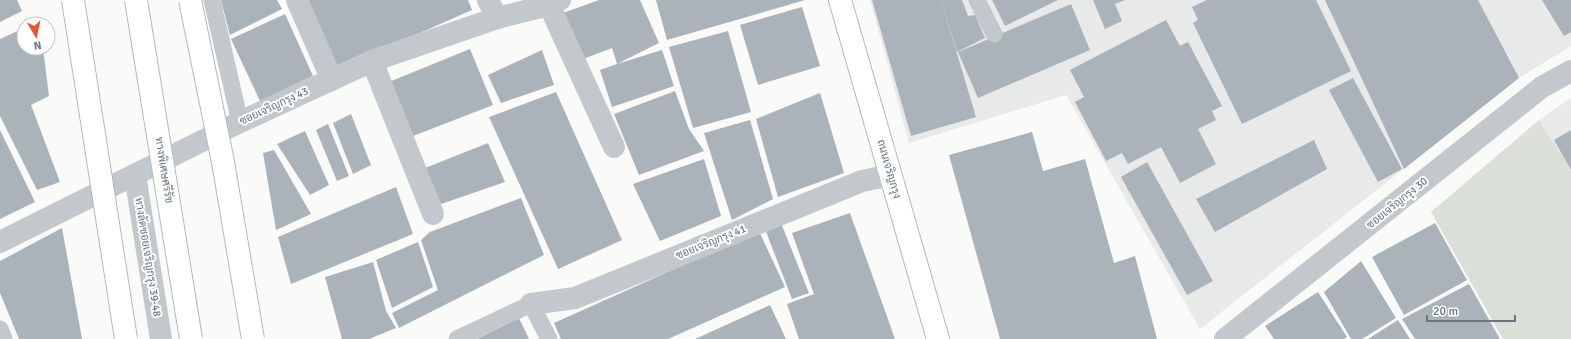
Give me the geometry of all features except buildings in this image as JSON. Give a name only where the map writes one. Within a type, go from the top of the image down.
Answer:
[{"type":"main road","points":[[74,0],[126,339]]},
{"type":"main road","name":"ทางพิเศษศรีรัช","points":[[136,0],[191,339]]},
{"type":"main road","points":[[190,0],[223,162],[253,339]]},
{"type":"main road","name":"ถนนเจริญกรุง","points":[[840,0],[938,339]]},
{"type":"street","points":[[297,0],[332,80]]},
{"type":"street","name":"ซอยเจริญกรุง 43","points":[[0,242],[240,122],[372,61],[492,9],[554,2]]},
{"type":"street","points":[[554,2],[614,147]]},
{"type":"street","points":[[372,61],[434,214]]},
{"type":"street","name":"ซอยเจริญกรุง 30","points":[[1225,339],[1542,87],[1571,72]]},
{"type":"street","name":"ทางลัดซอยเจริญกรุง 39-48","points":[[135,175],[161,339]]},
{"type":"street","name":"ซอยเจริญกรุง 41","points":[[531,304],[575,298],[862,181],[891,175]]},
{"type":"lane","points":[[212,0],[240,122]]},
{"type":"lane","points":[[977,0],[994,34]]},
{"type":"lane","points":[[531,304],[549,339]]},
{"type":"lane","name":"ซอยเจริญกรุง 41","points":[[457,339],[531,304]]},
{"type":"lane","points":[[0,329],[4,339]]},
{"type":"shaded area","points":[[870,0],[1571,0],[1571,46],[1519,78],[1200,329],[1066,95],[909,143]]},
{"type":"shaded area","points":[[1571,98],[1571,172],[1539,120]]},
{"type":"shaded area","points":[[1539,120],[1571,170],[1571,339],[1503,339],[1431,212]]}]
